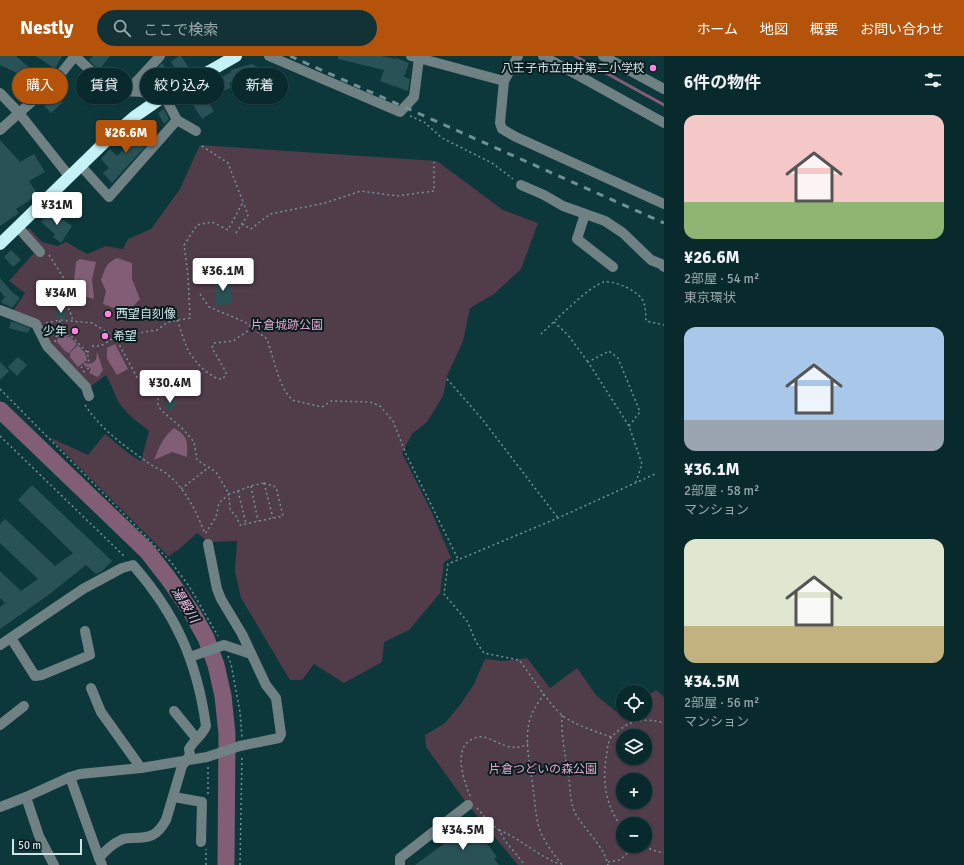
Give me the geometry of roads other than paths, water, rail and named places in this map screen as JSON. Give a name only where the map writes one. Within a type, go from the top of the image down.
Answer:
[{"type":"highway","points":[[217,68],[236,56]]},
{"type":"highway","points":[[0,244],[106,141],[128,122],[160,104]]},
{"type":"street","points":[[0,130],[55,81],[75,56],[89,68]]},
{"type":"street","points":[[132,87],[160,56]]},
{"type":"street","points":[[270,56],[400,112],[414,97],[415,57],[504,81]]},
{"type":"street","points":[[518,56],[504,81],[500,123],[502,129],[664,204]]},
{"type":"street","points":[[543,56],[664,123]]},
{"type":"street","points":[[604,56],[664,89]]},
{"type":"street","points":[[0,93],[19,113],[69,176]]},
{"type":"street","points":[[164,104],[176,120],[196,131]]},
{"type":"street","points":[[80,165],[109,197],[176,120]]},
{"type":"street","points":[[521,185],[544,195],[563,206],[605,221],[623,233],[651,260],[663,264]]},
{"type":"street","points":[[585,214],[578,239],[613,267]]},
{"type":"street","points":[[18,227],[38,249]]},
{"type":"street","points":[[0,310],[36,324],[47,346],[86,387],[88,396]]},
{"type":"street","points":[[0,807],[26,797],[70,776],[141,768],[208,756],[241,746],[277,740],[279,738],[281,734],[276,698],[266,685],[242,634],[221,599],[217,589],[206,539]]},
{"type":"street","points":[[0,645],[83,589],[122,568],[133,565],[149,583],[167,608],[192,657],[206,726],[204,731],[196,738],[188,749],[190,755],[182,766],[166,820],[158,832],[153,835],[127,838],[111,846],[100,861]]},
{"type":"street","points":[[11,638],[35,676],[42,675],[90,655],[85,631]]},
{"type":"street","points":[[192,657],[221,642],[251,654]]},
{"type":"street","points":[[91,688],[101,712],[141,768]]},
{"type":"street","points":[[0,725],[24,706]]},
{"type":"street","points":[[174,711],[196,738]]},
{"type":"street","points":[[70,776],[100,861]]},
{"type":"street","points":[[26,797],[39,836],[54,865]]},
{"type":"street","points":[[174,797],[202,802],[201,842]]},
{"type":"street","points":[[400,865],[400,858],[472,804]]},
{"type":"waterway","points":[[575,56],[664,105]]},
{"type":"waterway","name":"湯殿川","points":[[0,410],[147,551],[191,611],[206,638],[216,665],[223,696],[227,734],[226,865]]},
{"type":"railway","points":[[290,56],[664,223]]},
{"type":"place","name":"八王子市立由井第二小学校","points":[[653,68]]},
{"type":"place","name":"西望自刻像","points":[[108,314]]},
{"type":"place","name":"少年","points":[[75,331]]},
{"type":"place","name":"希望","points":[[105,336]]},
{"type":"park label","name":"片倉城跡公園","points":[[287,325]]},
{"type":"park label","name":"片倉つどいの森公園","points":[[543,769]]}]
